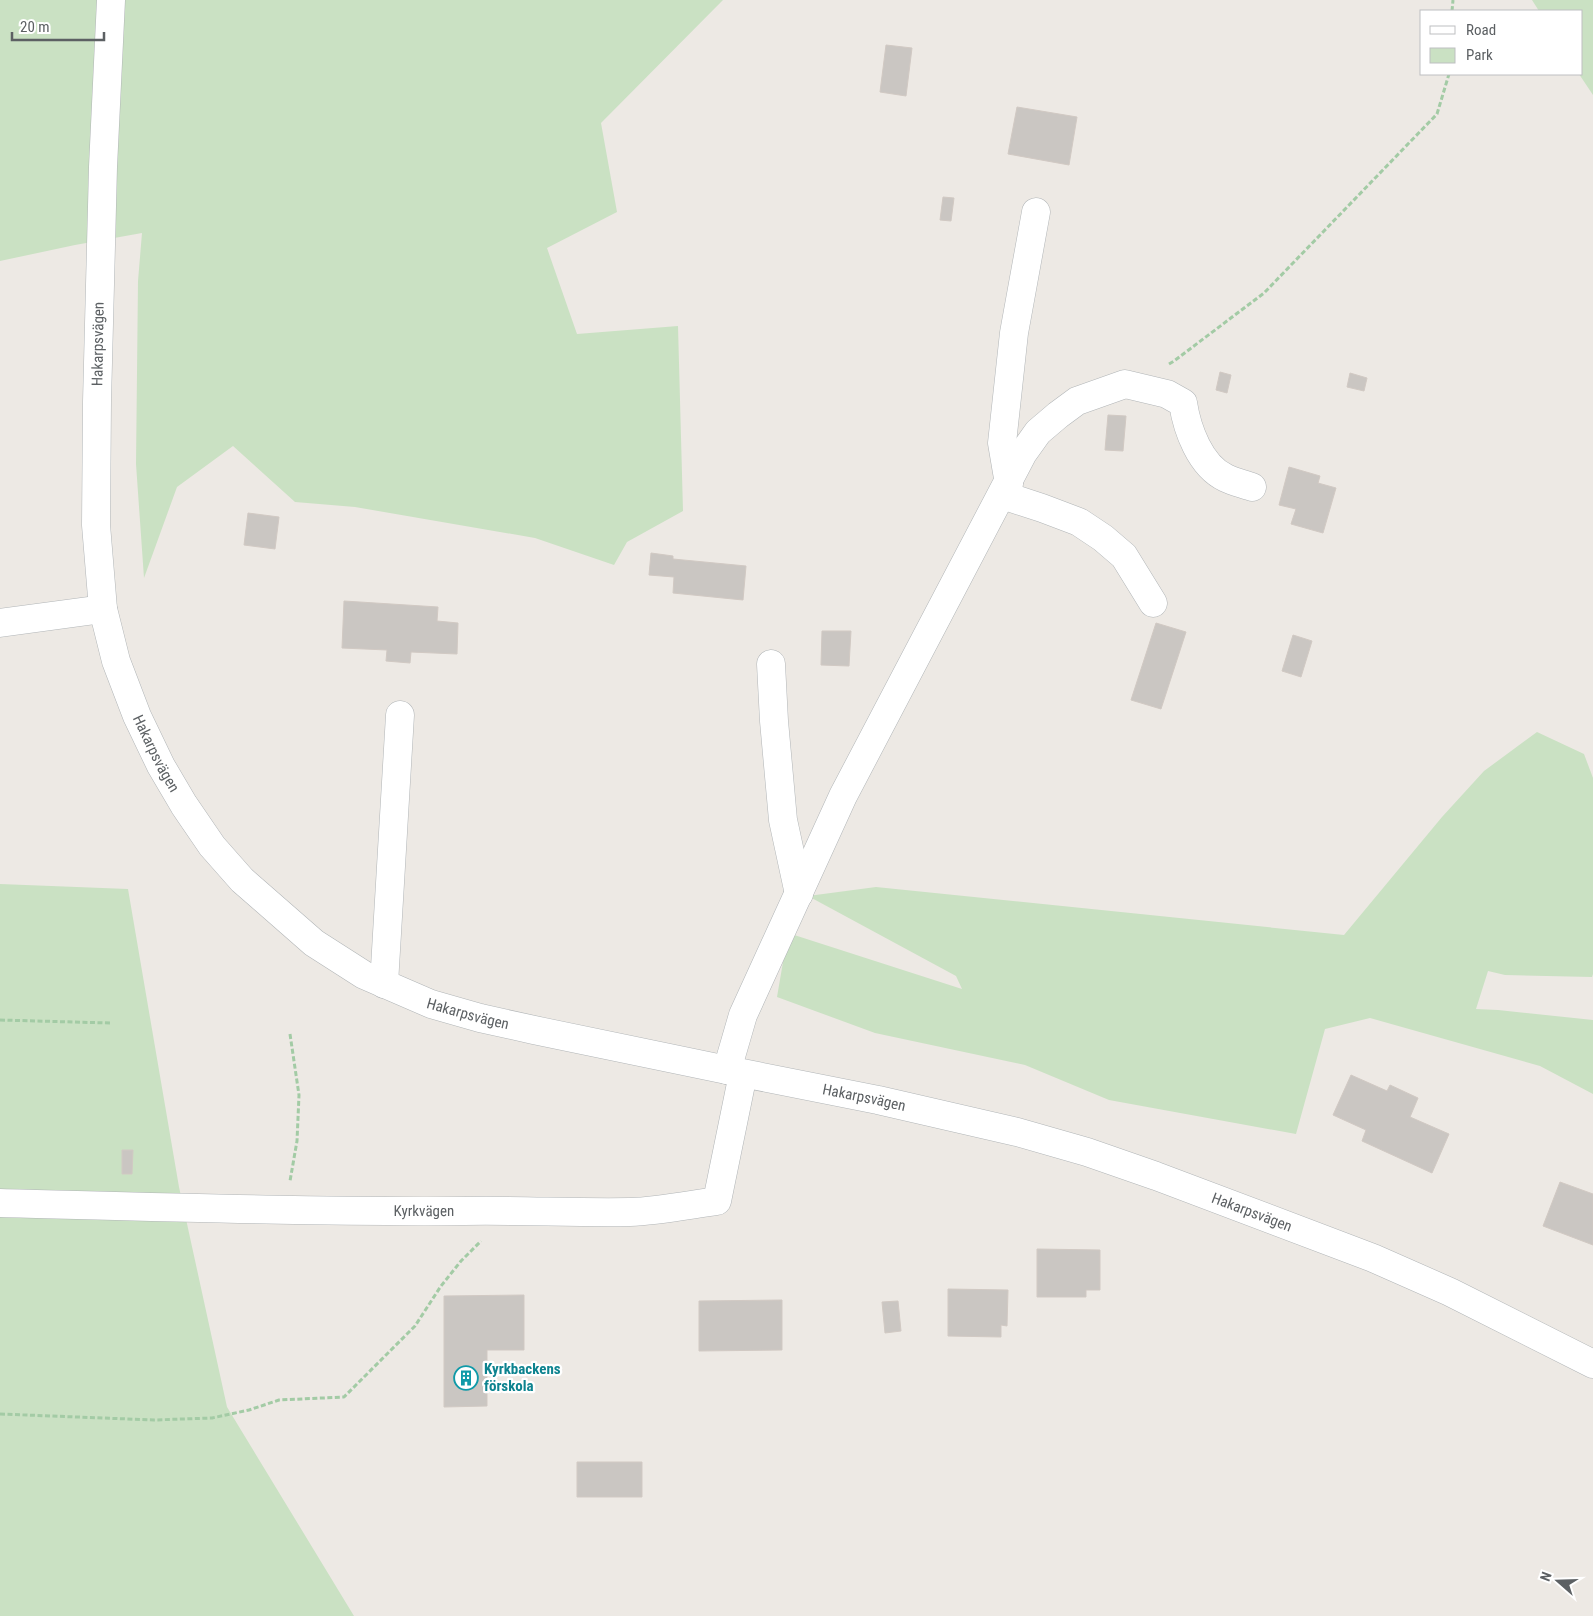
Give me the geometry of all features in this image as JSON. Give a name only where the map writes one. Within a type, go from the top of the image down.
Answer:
[{"type":"street","name":"Hakarpsvägen","points":[[111,0],[102,166],[97,402],[96,525],[103,609],[116,661],[136,716],[161,766],[184,805],[212,846],[242,880],[314,943],[364,975],[431,1004],[480,1018],[878,1100],[1017,1132],[1088,1152],[1373,1258],[1450,1292],[1593,1364]]},
{"type":"street","points":[[1005,490],[1002,443],[1014,333],[1036,212]]},
{"type":"street","points":[[735,1072],[743,1015],[843,796],[1024,453],[1038,432],[1077,402],[1125,384],[1167,394],[1183,403],[1191,436],[1206,461],[1224,477],[1252,487]]},
{"type":"street","points":[[1005,490],[1042,508],[1079,522],[1103,538],[1124,556],[1153,603]]},
{"type":"street","points":[[0,623],[103,609]]},
{"type":"street","points":[[771,664],[783,820],[799,894]]},
{"type":"street","points":[[384,984],[400,715]]},
{"type":"street","name":"Kyrkvägen","points":[[0,1203],[270,1210],[633,1212],[717,1201],[735,1072]]},
{"type":"path","points":[[1166,365],[1174,362],[1264,293],[1437,114],[1449,75]]},
{"type":"path","points":[[0,1020],[110,1023]]},
{"type":"path","points":[[290,1034],[299,1095],[297,1141],[290,1183]]},
{"type":"path","points":[[0,1414],[154,1420],[212,1418],[249,1410],[279,1400],[344,1397],[415,1326],[441,1286],[461,1262],[511,1210]]},
{"type":"green space","points":[[0,0],[723,0],[601,123],[617,212],[547,248],[577,334],[678,326],[683,511],[627,542],[614,565],[535,538],[355,507],[295,502],[233,446],[177,487],[144,578],[136,464],[138,281],[142,233],[0,261]]},
{"type":"green space","points":[[1532,0],[1593,0],[1593,95],[1580,75],[1583,75],[1583,10],[1538,10]]},
{"type":"green space","points":[[1537,732],[1584,754],[1593,778],[1593,974],[1592,977],[1505,975],[1488,971],[1476,1009],[1593,1020],[1593,1094],[1540,1066],[1370,1018],[1325,1029],[1296,1134],[1109,1100],[1025,1065],[875,1033],[777,997],[788,933],[962,989],[956,976],[808,896],[876,887],[1344,935],[1442,817],[1484,771]]},
{"type":"green space","points":[[0,884],[128,889],[179,1187],[227,1407],[354,1616],[0,1616]]},
{"type":"building","points":[[886,45],[912,48],[906,96],[880,92]]},
{"type":"building","points":[[1017,107],[1077,117],[1069,165],[1008,154]]},
{"type":"building","points":[[943,197],[954,198],[951,221],[940,220]]},
{"type":"building","points":[[1220,372],[1231,375],[1227,393],[1216,390]]},
{"type":"building","points":[[1350,373],[1367,378],[1364,391],[1347,387]]},
{"type":"building","points":[[1108,415],[1126,416],[1123,451],[1105,450]]},
{"type":"building","points":[[1289,467],[1320,476],[1318,483],[1336,488],[1323,533],[1291,524],[1296,509],[1279,505]]},
{"type":"building","points":[[248,513],[279,517],[275,549],[244,545]]},
{"type":"building","points":[[651,553],[673,556],[673,559],[746,566],[743,600],[673,593],[674,577],[649,575]]},
{"type":"building","points":[[344,601],[438,607],[437,621],[458,623],[457,654],[411,652],[410,663],[386,661],[387,650],[342,648]]},
{"type":"building","points":[[1156,623],[1186,632],[1161,709],[1131,700]]},
{"type":"building","points":[[822,631],[851,631],[849,666],[821,665]]},
{"type":"building","points":[[1293,635],[1312,641],[1301,677],[1282,671]]},
{"type":"building","points":[[1351,1075],[1387,1091],[1390,1085],[1418,1098],[1410,1117],[1449,1134],[1432,1173],[1362,1141],[1366,1130],[1333,1115]]},
{"type":"building","points":[[122,1150],[133,1150],[132,1174],[122,1174]]},
{"type":"building","points":[[1560,1182],[1593,1194],[1593,1245],[1543,1226]]},
{"type":"building","points":[[1037,1249],[1100,1250],[1100,1290],[1086,1290],[1086,1297],[1037,1297]]},
{"type":"building","points":[[948,1289],[1008,1290],[1007,1326],[1001,1325],[1001,1337],[948,1336]]},
{"type":"building","name":"Kyrkbackens förskola","points":[[524,1295],[524,1350],[487,1350],[487,1406],[444,1407],[444,1296]]},
{"type":"building","points":[[782,1300],[782,1350],[699,1351],[699,1301]]},
{"type":"building","points":[[898,1301],[901,1331],[885,1333],[882,1302]]},
{"type":"building","points":[[577,1462],[642,1462],[642,1497],[577,1497]]},
{"type":"place","name":"Kyrkbackens förskola","points":[[466,1378]]}]
